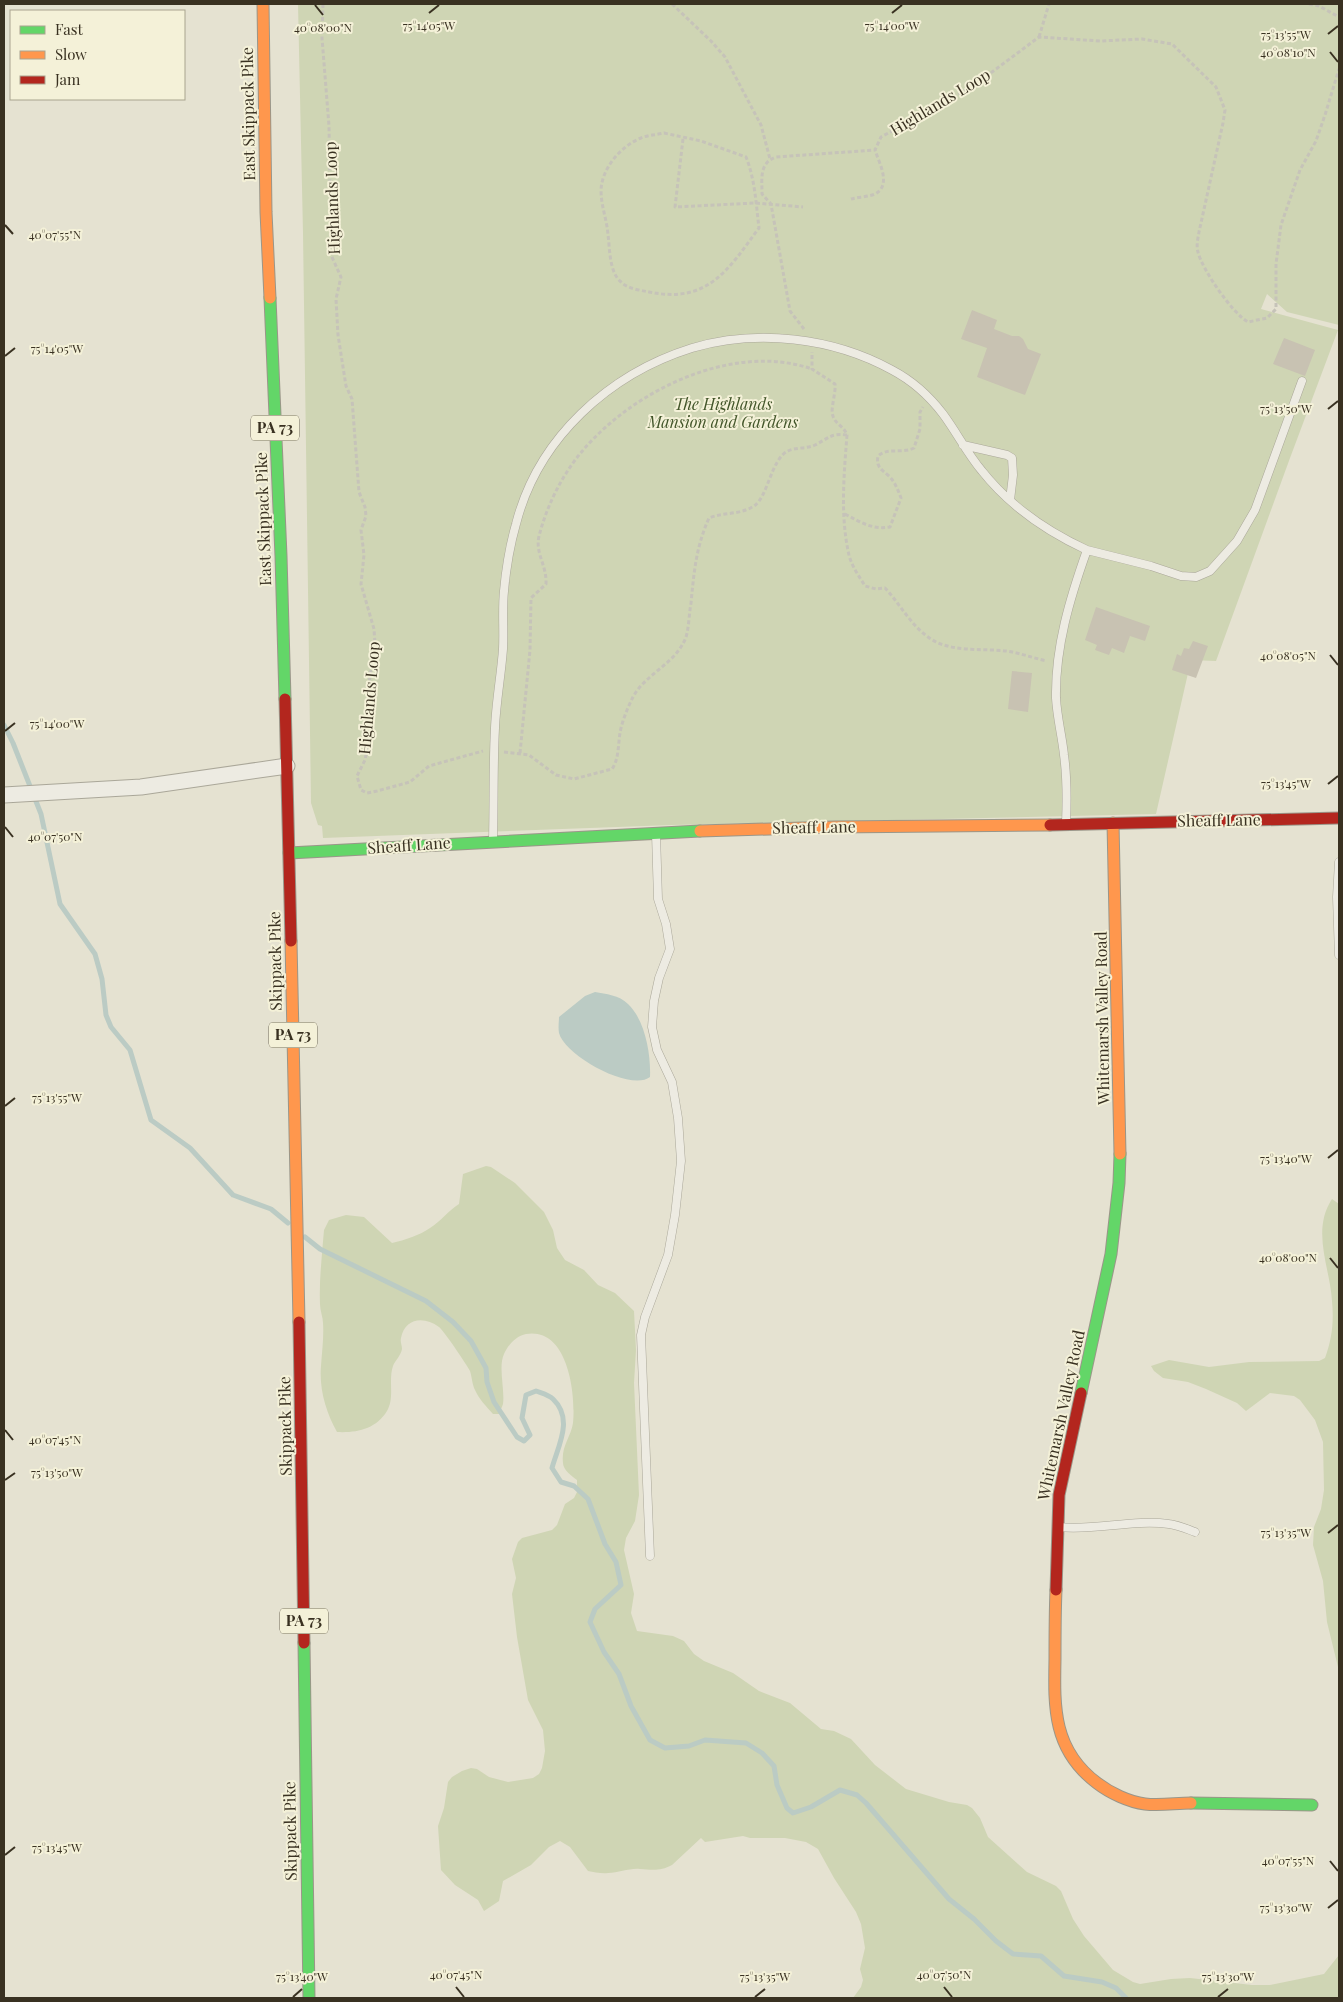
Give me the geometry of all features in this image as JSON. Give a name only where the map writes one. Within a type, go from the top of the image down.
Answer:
[{"type":"street","name":"East Skippack Pike","points":[[263,4],[266,212],[281,556],[289,853]]},
{"type":"street","points":[[4,795],[141,787],[287,766]]},
{"type":"street","name":"Sheaff Lane","points":[[289,853],[656,832],[1339,818]]},
{"type":"street","name":"Whitemarsh Valley Road","points":[[1113,823],[1122,1132],[1119,1183],[1110,1254],[1059,1496],[1054,1704],[1064,1742],[1073,1759],[1084,1773],[1104,1788],[1122,1797],[1145,1804],[1312,1805]]},
{"type":"street","name":"Skippack Pike","points":[[289,853],[302,1467],[309,1998]]},
{"type":"lane","points":[[493,840],[495,728],[502,651],[504,592],[516,523],[533,477],[553,447],[587,408],[607,390],[631,374],[660,360],[712,342],[739,338],[792,338],[862,356],[904,376],[942,412],[983,473],[1010,500],[1069,542],[1087,550],[1151,566],[1181,576],[1196,577],[1210,571],[1238,541],[1255,510],[1302,381]]},
{"type":"lane","points":[[963,444],[1008,455],[1012,458],[1013,475],[1010,500]]},
{"type":"lane","points":[[1066,825],[1065,758],[1056,700],[1058,664],[1069,606],[1087,550]]},
{"type":"lane","points":[[650,1556],[641,1335],[645,1317],[668,1255],[681,1161],[678,1118],[672,1082],[657,1050],[652,1027],[657,986],[670,949],[666,924],[658,899],[656,832]]},
{"type":"lane","points":[[1339,862],[1337,897],[1339,955]]},
{"type":"lane","points":[[1057,1527],[1074,1529],[1169,1524],[1195,1532]]},
{"type":"path","name":"Highlands Loop","points":[[323,4],[322,38],[329,126],[331,255],[342,277],[336,299],[341,365],[346,386],[352,399],[359,492],[365,506],[366,516],[361,530],[364,555],[360,584],[374,629],[375,644],[368,690],[370,733],[365,760],[357,776],[361,790],[367,793],[410,782],[429,766],[478,751],[520,752],[529,755],[556,774],[574,779],[612,769],[619,749],[620,730],[632,698],[641,683],[674,657],[686,638],[696,558],[700,538],[709,518],[720,514],[737,514],[755,505],[762,496],[766,484],[781,458],[788,451],[812,446],[836,434],[847,435]]},
{"type":"path","points":[[672,4],[725,57],[760,125],[770,159],[762,168],[762,194],[771,204],[790,311],[813,342],[811,354],[812,369]]},
{"type":"path","points":[[1049,4],[1039,37],[1100,41],[1142,39],[1172,44],[1216,87],[1225,110],[1224,124],[1199,232],[1197,250],[1212,280],[1240,317],[1248,322],[1267,318],[1276,309],[1276,264],[1281,225],[1297,178],[1322,124],[1339,69]]},
{"type":"path","points":[[1309,4],[1319,6],[1339,17]]},
{"type":"path","name":"Highlands Loop","points":[[770,159],[875,150],[881,137],[980,81],[1039,37]]},
{"type":"path","points":[[664,133],[683,139],[702,141],[746,157],[751,170],[755,203],[758,228],[724,273],[705,288],[684,294],[660,294],[632,288],[620,282],[613,270],[602,205],[601,189],[604,174],[626,147],[642,138],[664,133]]},
{"type":"path","points":[[683,139],[675,208],[755,203],[803,207]]},
{"type":"path","points":[[851,199],[875,194],[884,182],[884,173],[875,150]]},
{"type":"path","points":[[520,752],[530,650],[531,598],[546,584],[546,568],[540,556],[539,538],[549,507],[567,471],[584,448],[639,401],[693,374],[727,365],[756,361],[782,361],[812,369],[835,384],[836,393],[831,414],[835,422],[840,425],[847,435],[843,481],[849,555],[854,568],[865,586],[876,589],[885,588],[900,603],[911,622],[929,638],[951,647],[1014,652],[1058,664]]},
{"type":"path","points":[[845,514],[865,525],[880,529],[890,527],[901,498],[898,488],[889,476],[882,471],[877,462],[878,456],[883,452],[908,451],[914,448],[920,429],[920,412],[928,398]]},
{"type":"green space","name":"The Highlands Mansion and Gardens","points":[[298,4],[1339,4],[1339,325],[1287,312],[1267,294],[1261,309],[1338,330],[1216,661],[1191,660],[1156,814],[672,825],[323,838],[322,826],[318,825],[311,803]]},
{"type":"green space","points":[[486,1166],[491,1167],[515,1183],[544,1212],[553,1230],[557,1248],[565,1260],[584,1270],[598,1285],[615,1293],[634,1311],[636,1350],[634,1383],[639,1495],[635,1521],[626,1538],[624,1550],[634,1594],[631,1613],[637,1631],[673,1636],[684,1641],[694,1654],[704,1661],[733,1673],[759,1691],[790,1703],[821,1729],[834,1731],[851,1739],[875,1765],[906,1789],[972,1808],[980,1818],[988,1837],[1027,1872],[1056,1886],[1061,1891],[1073,1919],[1084,1936],[1113,1970],[1133,1982],[1140,1984],[1190,1978],[1252,1985],[1270,1985],[1324,1974],[1339,1955],[1339,1998],[853,1998],[861,1987],[863,1980],[860,1969],[865,1948],[861,1924],[856,1912],[818,1849],[806,1842],[785,1838],[750,1838],[743,1836],[705,1842],[701,1838],[668,1867],[657,1870],[636,1869],[606,1873],[588,1871],[570,1847],[560,1841],[549,1847],[531,1865],[503,1881],[499,1901],[484,1911],[478,1900],[455,1885],[441,1870],[438,1826],[444,1808],[448,1782],[452,1777],[471,1768],[477,1769],[489,1777],[508,1782],[533,1778],[539,1774],[542,1768],[545,1751],[543,1730],[528,1700],[512,1594],[516,1578],[512,1559],[518,1542],[522,1538],[552,1530],[557,1525],[565,1504],[574,1498],[577,1492],[577,1480],[563,1466],[563,1452],[573,1423],[574,1411],[571,1380],[560,1351],[551,1341],[540,1335],[522,1335],[508,1347],[502,1359],[503,1404],[499,1414],[493,1414],[474,1388],[470,1371],[442,1330],[433,1323],[421,1320],[416,1321],[407,1326],[403,1331],[401,1338],[402,1349],[393,1366],[391,1377],[391,1400],[383,1417],[372,1426],[359,1431],[337,1432],[327,1408],[321,1383],[323,1321],[320,1307],[320,1277],[324,1230],[329,1220],[346,1215],[364,1217],[392,1243],[407,1239],[430,1228],[459,1204],[463,1174]]},
{"type":"green space","points":[[1332,1199],[1339,1204],[1339,1690],[1338,1667],[1327,1622],[1323,1581],[1313,1545],[1314,1527],[1321,1509],[1324,1490],[1323,1442],[1315,1420],[1300,1400],[1294,1396],[1270,1393],[1246,1411],[1237,1403],[1206,1389],[1188,1382],[1163,1378],[1151,1366],[1169,1360],[1209,1367],[1249,1362],[1319,1361],[1325,1358],[1331,1337],[1333,1316],[1331,1288],[1322,1236],[1326,1211]]},
{"type":"shaded area","points":[[595,992],[612,995],[621,999],[634,1011],[646,1038],[650,1077],[641,1080],[629,1080],[614,1076],[585,1061],[564,1042],[559,1033],[559,1017],[585,996]]},
{"type":"building","points":[[972,310],[997,320],[994,329],[1012,336],[1019,336],[1023,339],[1028,349],[1041,354],[1025,395],[977,377],[987,348],[961,339]]},
{"type":"building","points":[[1284,338],[1315,350],[1305,376],[1273,364]]},
{"type":"building","points":[[1096,607],[1150,626],[1145,641],[1130,636],[1124,653],[1112,648],[1109,655],[1095,650],[1097,645],[1085,640]]},
{"type":"building","points":[[1193,641],[1208,646],[1196,678],[1172,670],[1177,654],[1181,656],[1184,648],[1189,649]]},
{"type":"building","points":[[1012,671],[1032,673],[1028,712],[1008,709]]},
{"type":"waterway","points":[[4,725],[41,814],[60,904],[95,954],[102,979],[106,1015],[111,1027],[130,1050],[151,1120],[190,1148],[233,1195],[271,1209],[288,1223]]},
{"type":"waterway","points":[[305,1237],[320,1249],[426,1301],[453,1322],[471,1341],[486,1368],[487,1382],[494,1402],[517,1437],[524,1441],[530,1435],[522,1418],[526,1395],[536,1391],[547,1395],[559,1407],[563,1415],[563,1433],[552,1468],[561,1482],[574,1486],[588,1499],[605,1544],[616,1562],[621,1585],[595,1609],[590,1622],[604,1652],[619,1674],[631,1706],[650,1740],[665,1748],[689,1746],[705,1740],[746,1743],[762,1753],[774,1766],[777,1785],[787,1808],[793,1813],[811,1807],[840,1790],[857,1795],[949,1899],[1013,1954],[1041,1956],[1064,1976],[1102,1982],[1116,1988],[1126,1998]]},
{"type":"traffic: fast","points":[[270,298],[285,699]]},
{"type":"traffic: fast","points":[[289,853],[700,831]]},
{"type":"traffic: fast","points":[[1081,1393],[1111,1254],[1119,1183],[1120,1154]]},
{"type":"traffic: fast","points":[[304,1643],[309,1998]]},
{"type":"traffic: fast","points":[[1191,1803],[1312,1805]]},
{"type":"traffic: slow","points":[[263,4],[266,212],[270,298]]},
{"type":"traffic: slow","points":[[1113,823],[1120,1154]]},
{"type":"traffic: slow","points":[[700,831],[835,827],[1050,825]]},
{"type":"traffic: slow","points":[[291,941],[299,1322]]},
{"type":"traffic: slow","points":[[1056,1590],[1056,1711],[1064,1742],[1072,1757],[1097,1783],[1126,1799],[1151,1805],[1191,1803]]},
{"type":"traffic: jam","points":[[285,699],[291,941]]},
{"type":"traffic: jam","points":[[1050,825],[1339,818]]},
{"type":"traffic: jam","points":[[299,1322],[304,1643]]},
{"type":"traffic: jam","points":[[1056,1590],[1059,1495],[1081,1393]]}]
